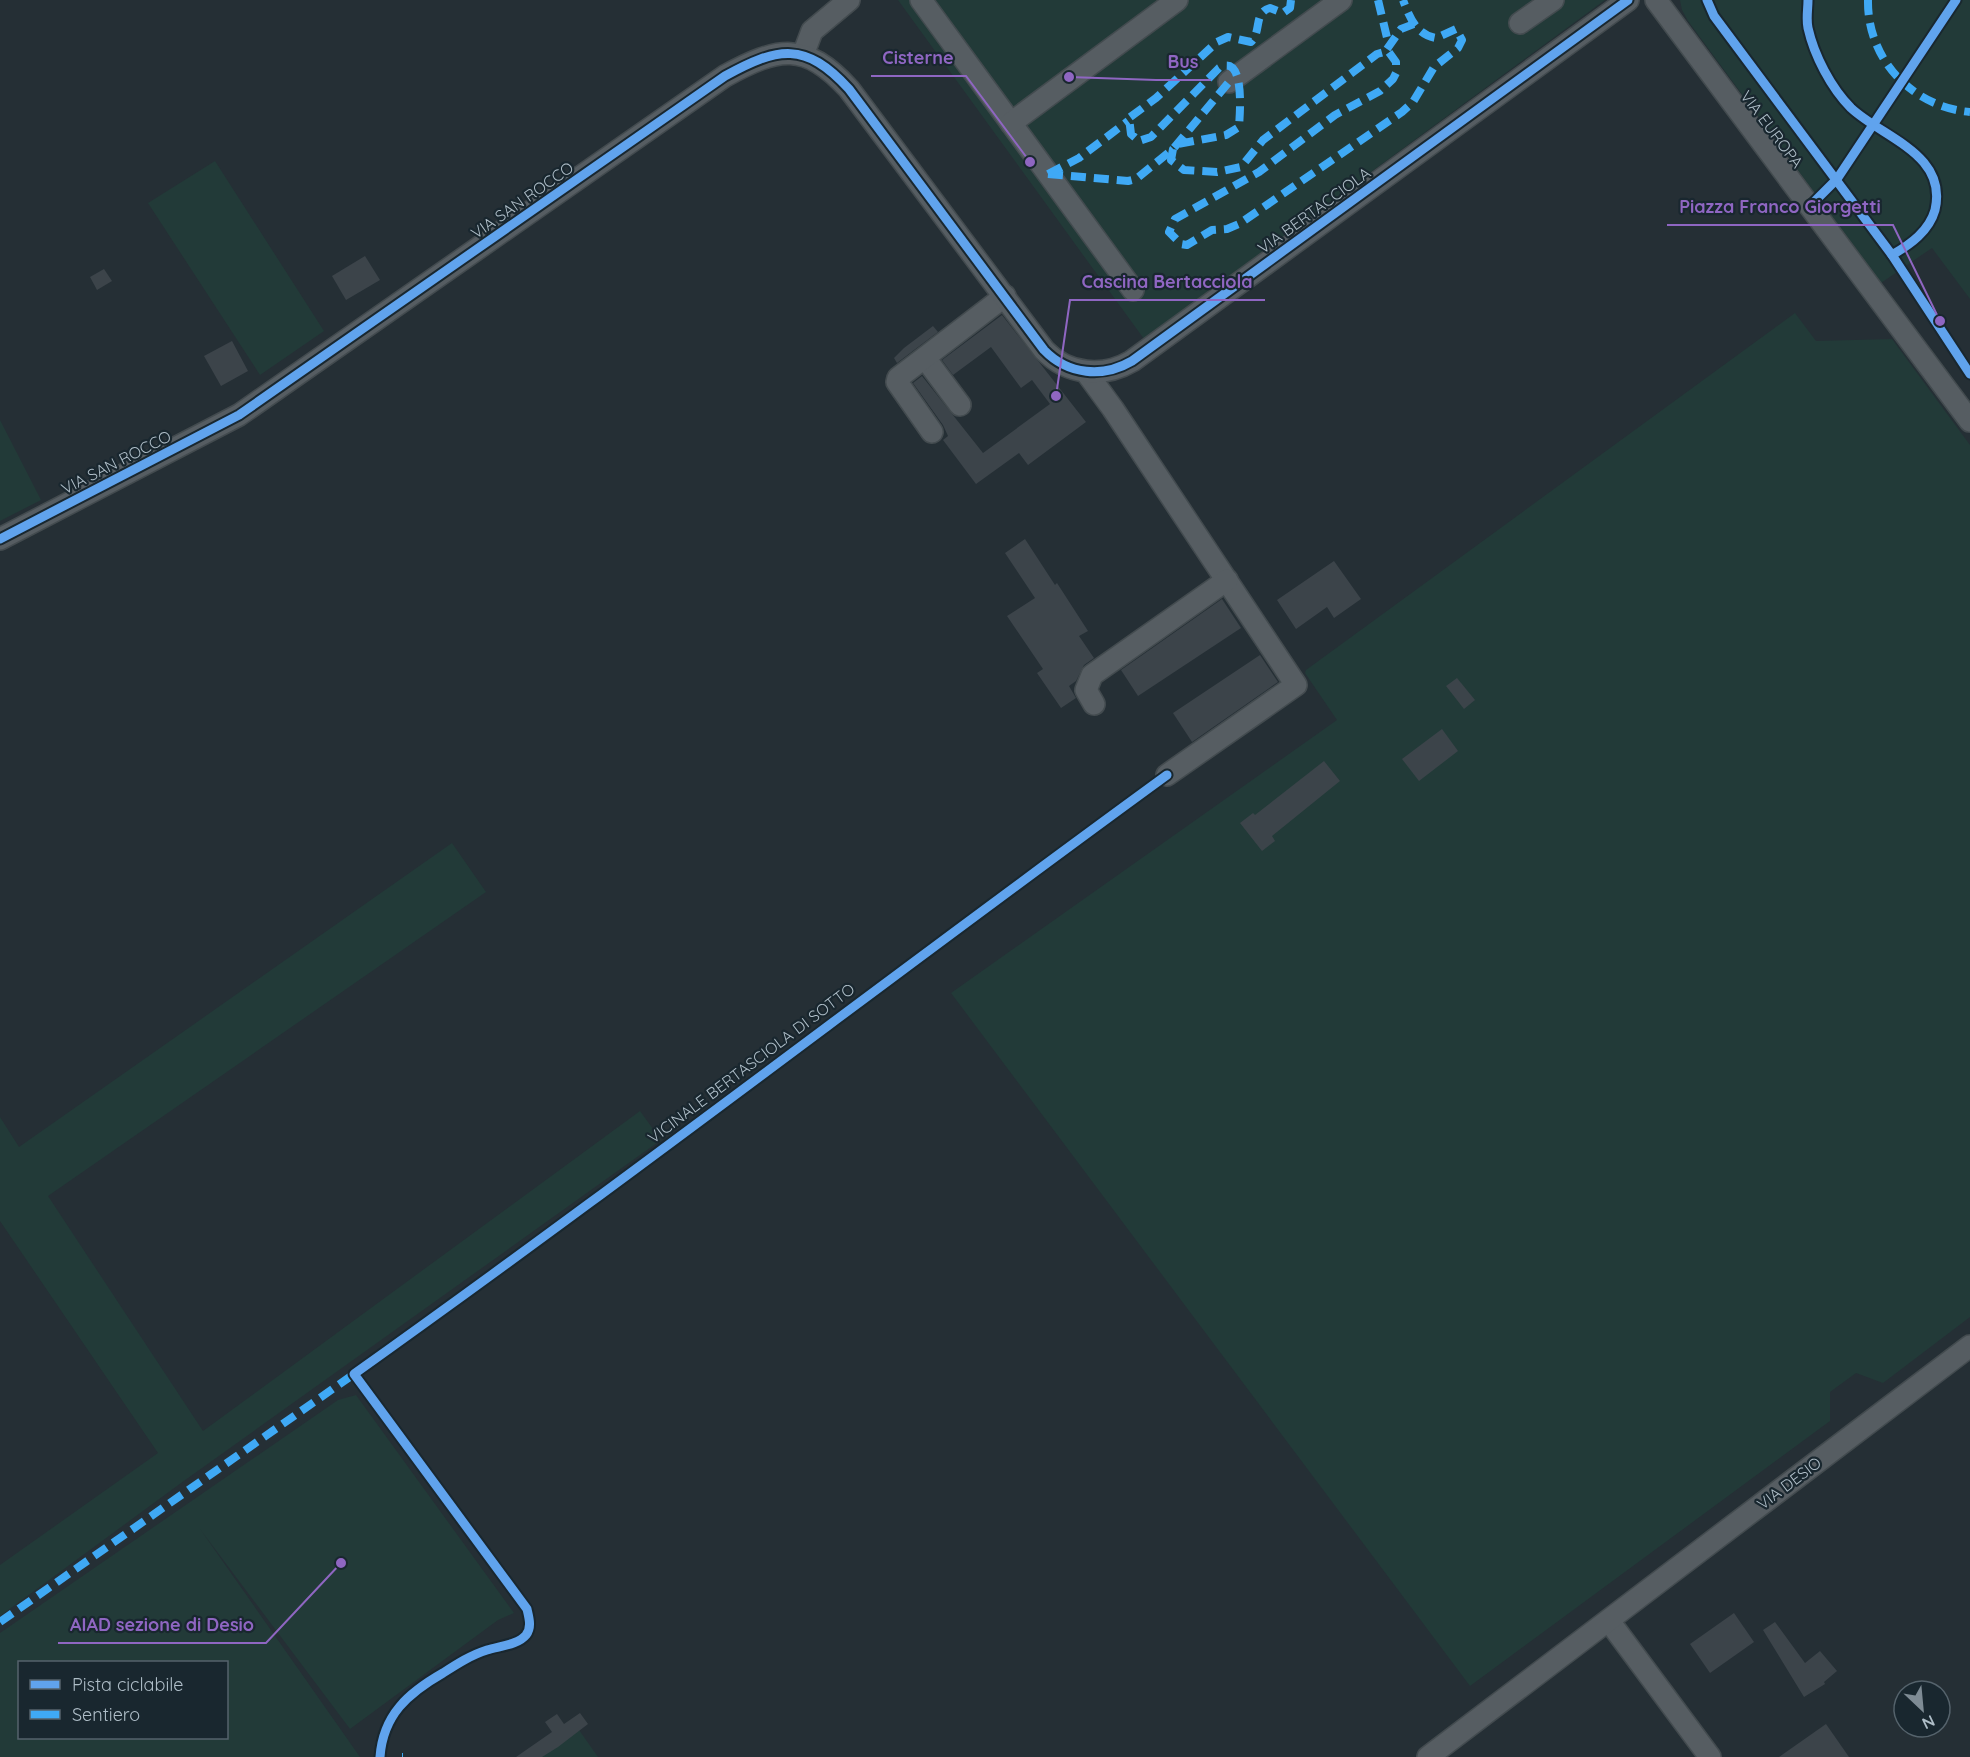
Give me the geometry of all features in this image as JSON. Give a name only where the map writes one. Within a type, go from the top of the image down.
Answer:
[{"type":"street","points":[[804,55],[812,31],[849,0]]},
{"type":"street","points":[[1011,123],[1177,0]]},
{"type":"street","points":[[1229,82],[1341,0]]},
{"type":"street","points":[[1520,24],[1553,0]]},
{"type":"street","name":"VIA BERTACCIOLA","points":[[1001,290],[1047,353],[1065,365],[1086,372],[1112,370],[1132,361],[1629,0]]},
{"type":"street","name":"VIA EUROPA","points":[[1656,0],[1970,421]]},
{"type":"street","points":[[930,3],[1011,123],[1133,290]]},
{"type":"street","name":"VIA SAN ROCCO","points":[[0,539],[239,416],[724,76],[754,60],[774,53],[804,55],[824,64],[849,89],[1001,290]]},
{"type":"street","points":[[932,432],[897,382],[898,378],[925,358],[1001,290]]},
{"type":"street","points":[[925,358],[960,405]]},
{"type":"street","points":[[1086,372],[1296,685],[1167,775]]},
{"type":"street","points":[[1094,704],[1086,690],[1092,675],[1227,580]]},
{"type":"street","name":"VIA DESIO","points":[[1428,1757],[1970,1346]]},
{"type":"street","points":[[1609,1621],[1710,1757]]},
{"type":"green space","points":[[898,0],[1605,0],[1144,339]]},
{"type":"green space","points":[[1680,0],[1970,0],[1970,299],[1932,248],[1881,283],[1688,21]]},
{"type":"green space","points":[[215,161],[324,331],[260,375],[148,203]]},
{"type":"green space","points":[[1795,313],[1816,341],[1892,339],[1970,445],[1970,1317],[1883,1383],[1856,1373],[1830,1392],[1830,1421],[1470,1686],[951,993],[1337,720],[1305,673],[1306,670]]},
{"type":"green space","points":[[0,420],[41,500],[0,521]]},
{"type":"green space","points":[[452,843],[486,892],[48,1196],[203,1431],[640,1111],[661,1140],[181,1483],[0,1616],[0,1565],[158,1453],[0,1221],[0,1117],[19,1147]]},
{"type":"green space","points":[[356,1395],[514,1613],[498,1620],[350,1729],[200,1529],[360,1757],[0,1757],[0,1633],[338,1400]]},
{"type":"green space","points":[[579,1730],[598,1757],[541,1757]]},
{"type":"building","points":[[365,256],[380,280],[346,300],[332,276]]},
{"type":"building","points":[[104,269],[112,281],[97,290],[90,277]]},
{"type":"building","points":[[1002,315],[1086,422],[1028,465],[1019,453],[976,484],[943,440],[948,436],[943,425],[913,383],[922,376],[983,453],[1050,404],[1032,380],[1021,388],[991,347],[953,375],[942,360]]},
{"type":"building","points":[[933,326],[938,332],[897,363],[894,358]]},
{"type":"building","points":[[232,341],[248,371],[221,386],[204,356]]},
{"type":"building","points":[[1025,539],[1088,631],[1079,636],[1094,658],[1084,665],[1076,681],[1069,686],[1076,698],[1061,708],[1037,673],[1043,669],[1007,616],[1035,598],[1005,553]]},
{"type":"building","points":[[1334,561],[1361,599],[1334,618],[1327,607],[1296,629],[1277,600]]},
{"type":"building","points":[[1222,599],[1241,628],[1138,696],[1121,670]]},
{"type":"building","points":[[1260,655],[1278,682],[1192,742],[1173,713]]},
{"type":"building","points":[[1457,678],[1475,700],[1464,709],[1446,686]]},
{"type":"building","points":[[1442,729],[1458,751],[1419,781],[1402,759]]},
{"type":"building","points":[[1324,761],[1340,781],[1272,836],[1275,841],[1262,851],[1240,823],[1253,813],[1255,815]]},
{"type":"building","points":[[1734,1613],[1754,1642],[1710,1673],[1690,1644]]},
{"type":"building","points":[[1775,1622],[1805,1663],[1820,1651],[1837,1671],[1824,1682],[1825,1684],[1804,1697],[1763,1630]]},
{"type":"building","points":[[580,1713],[588,1724],[558,1747],[542,1757],[516,1757],[552,1732],[545,1722],[557,1714],[564,1724]]},
{"type":"building","points":[[1826,1724],[1849,1757],[1779,1757]]},
{"type":"marked path","points":[[1291,0],[1290,8],[1283,13],[1270,8],[1261,14],[1251,42],[1228,37],[1217,42],[1156,98],[1129,118],[1131,134],[1139,141],[1151,137],[1219,68],[1227,66],[1233,69],[1239,86],[1239,127],[1226,135],[1178,144],[1173,149],[1171,160],[1184,170],[1217,172],[1241,167],[1263,140],[1377,54],[1388,51],[1396,62],[1396,73],[1380,91],[1335,115],[1259,172],[1175,219],[1169,232],[1181,244],[1187,245],[1212,230],[1227,229],[1239,224],[1402,112],[1413,102],[1434,67],[1458,48],[1462,40],[1456,29],[1436,38],[1423,33],[1411,18],[1403,0]]},
{"type":"marked path","points":[[1378,0],[1389,46]]},
{"type":"marked path","points":[[1868,0],[1875,42],[1897,76],[1929,101],[1970,112]]},
{"type":"marked path","points":[[1387,49],[1401,29],[1414,24]]},
{"type":"marked path","points":[[1048,174],[1128,181],[1136,179],[1173,149],[1229,82]]},
{"type":"marked path","points":[[1048,174],[1079,158],[1128,121]]},
{"type":"marked path","points":[[0,1622],[354,1374]]},
{"type":"cycle path","points":[[0,539],[239,415],[725,76],[761,59],[790,54],[804,56],[833,73],[849,89],[1044,350],[1064,365],[1098,372],[1132,361],[1628,0]]},
{"type":"cycle path","points":[[1707,0],[1714,16],[1892,255],[1970,374]]},
{"type":"cycle path","points":[[1808,0],[1807,21],[1814,49],[1837,91],[1864,119],[1910,149],[1923,161],[1932,175],[1936,191],[1932,218],[1924,231],[1892,255]]},
{"type":"cycle path","points":[[1811,205],[1837,179],[1956,0]]},
{"type":"cycle path","name":"VICINALE BERTASCIOLA DI SOTTO","points":[[380,1757],[386,1729],[392,1717],[408,1697],[470,1657],[523,1638],[528,1632],[530,1622],[527,1609],[354,1374],[558,1226],[1167,775]]},
{"type":"place","name":"Bus","points":[[1069,77]]},
{"type":"place","name":"Cisterne","points":[[1030,162]]},
{"type":"place","name":"Piazza Franco Giorgetti","points":[[1940,321]]},
{"type":"place","name":"Cascina Bertacciola","points":[[1056,396]]},
{"type":"place","name":"AIAD sezione di Desio","points":[[341,1563]]}]
